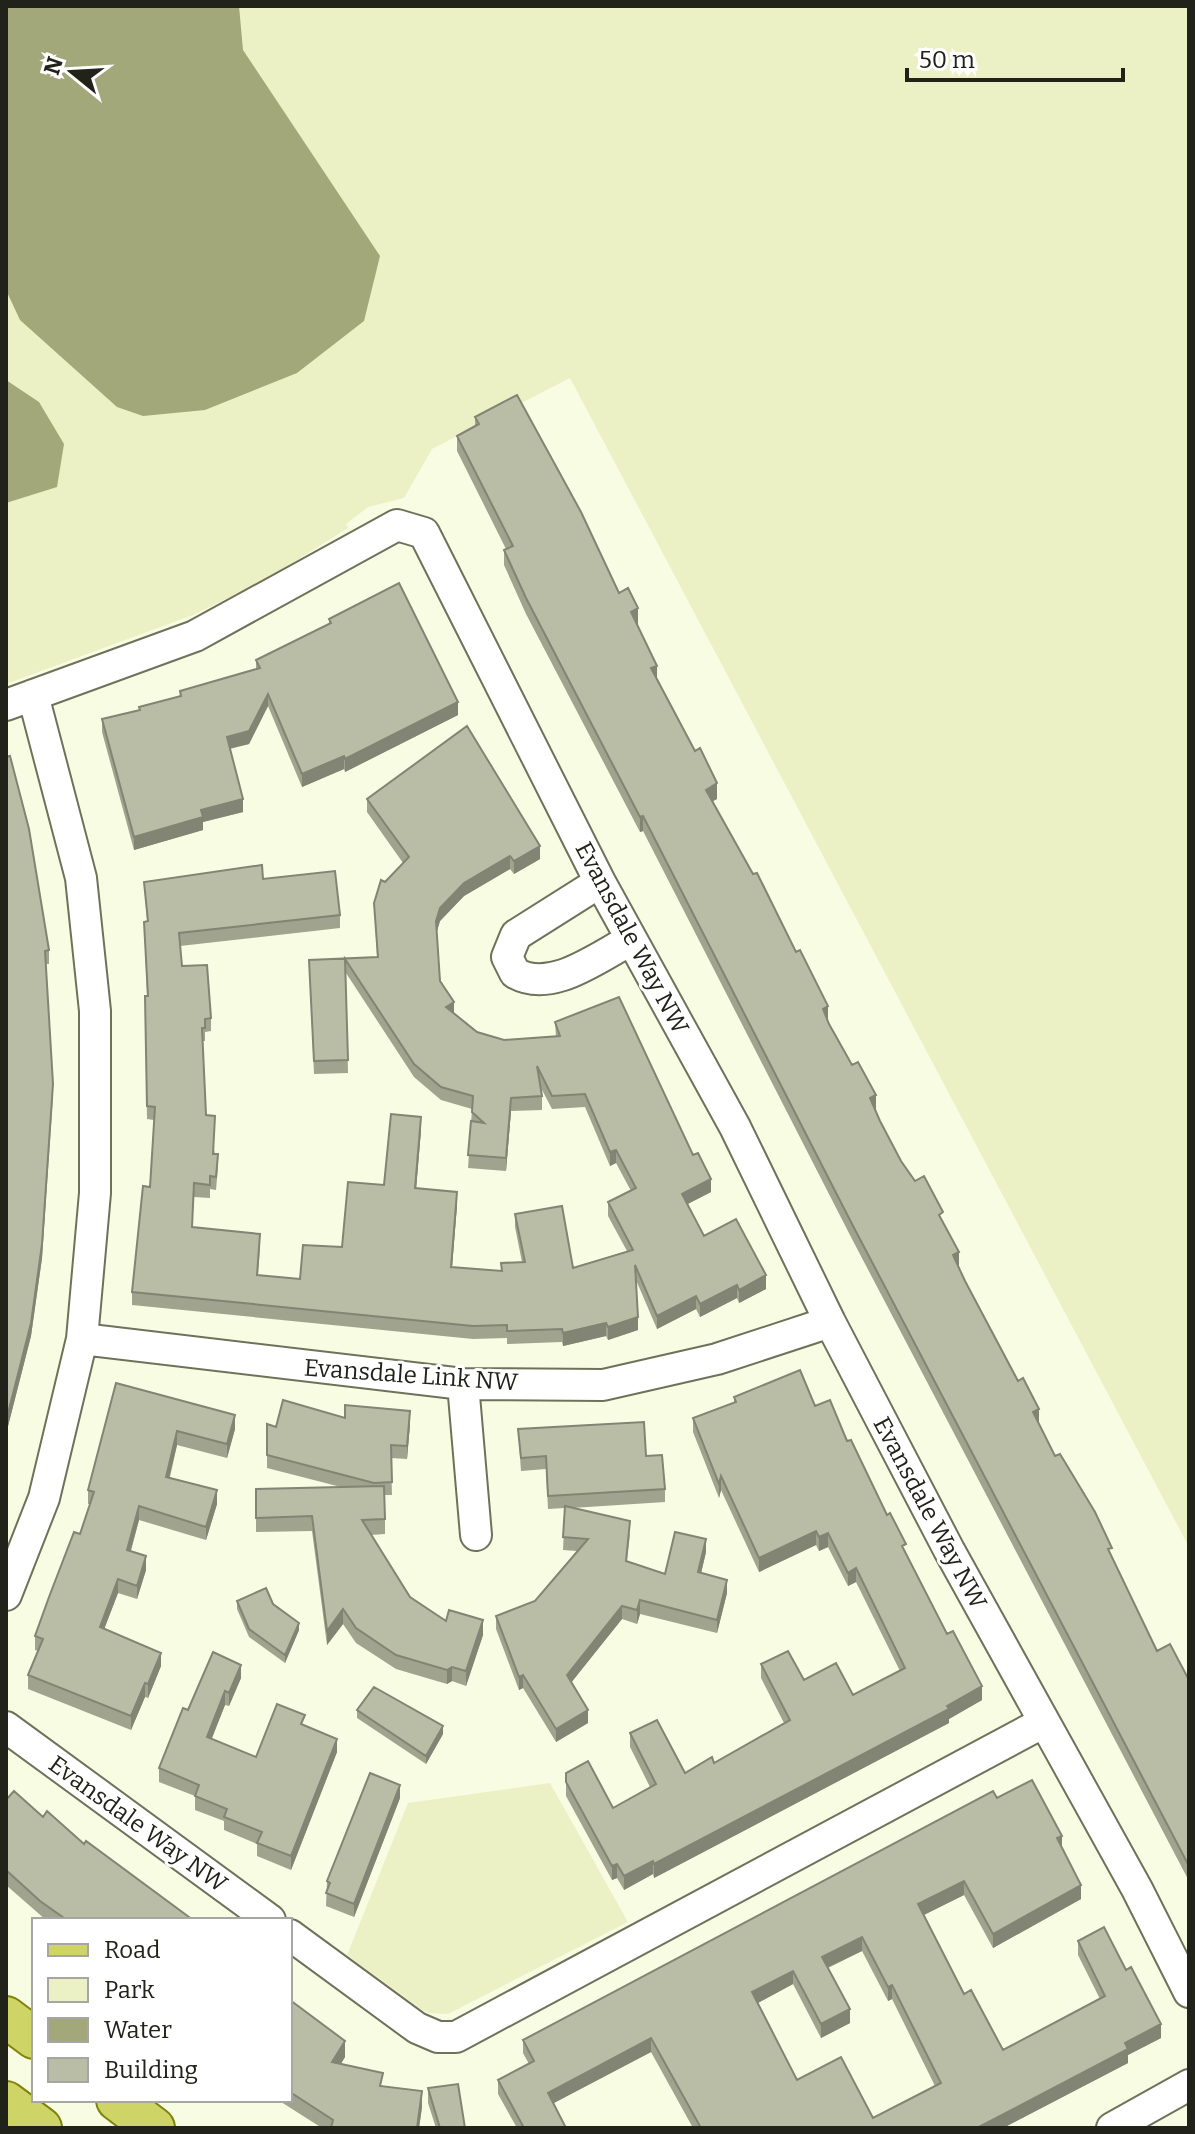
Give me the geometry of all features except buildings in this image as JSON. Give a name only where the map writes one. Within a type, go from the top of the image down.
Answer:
[{"type":"main road","points":[[6,2017],[32,2036]]},
{"type":"main road","points":[[6,2102],[41,2128]]},
{"type":"main road","points":[[120,2102],[154,2128]]},
{"type":"street","name":"Evansdale Way NW","points":[[6,1595],[44,1498],[82,1339],[95,1193],[95,1011],[74,838],[20,700],[195,636],[397,525],[424,533],[600,882],[735,1127],[830,1322],[1137,1889],[1189,1992]]},
{"type":"street","points":[[600,882],[516,935],[507,957],[515,973],[543,982],[631,940]]},
{"type":"street","name":"Evansdale Link NW","points":[[82,1339],[463,1384],[603,1385],[717,1359],[830,1322]]},
{"type":"street","points":[[463,1384],[476,1535]]},
{"type":"street","points":[[292,1936],[417,2028],[438,2037],[456,2037],[1044,1722]]},
{"type":"street","name":"Evansdale Way NW","points":[[6,1727],[267,1918]]},
{"type":"street","points":[[1112,2128],[1189,2085]]},
{"type":"green space","points":[[6,6],[1189,6],[1189,1547],[570,378],[432,449],[404,498],[368,507],[346,524],[348,528],[270,577],[193,615],[6,684]]},
{"type":"green space","points":[[550,1783],[628,1922],[448,2014],[429,2013],[421,2009],[347,1955],[408,1803]]},
{"type":"water","points":[[6,6],[239,6],[243,50],[380,256],[364,321],[297,373],[205,410],[143,416],[117,407],[20,320],[6,290]]},
{"type":"water","points":[[6,380],[39,402],[64,444],[57,487],[6,503]]}]
